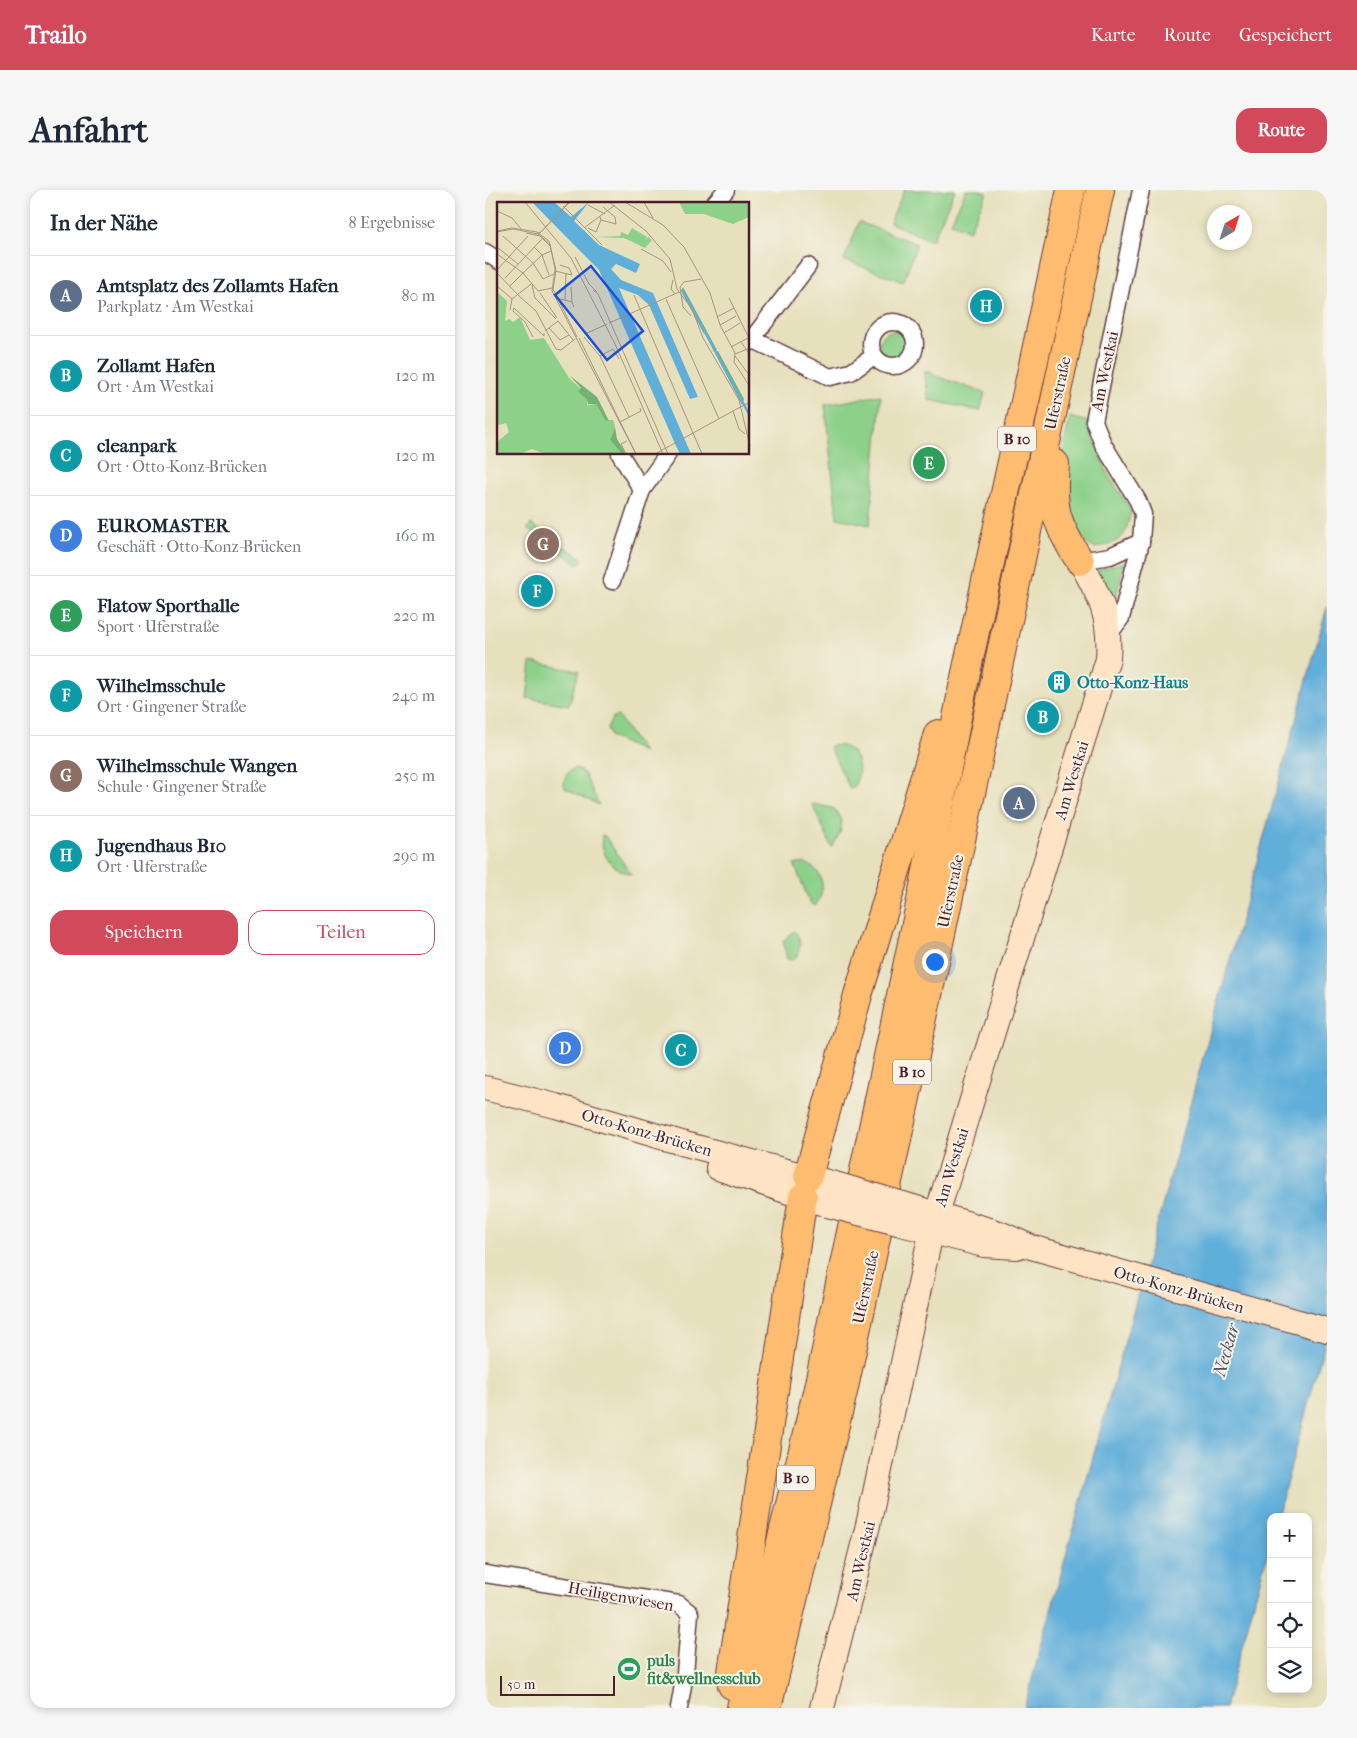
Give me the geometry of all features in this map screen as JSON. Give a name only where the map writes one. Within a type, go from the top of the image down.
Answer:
[{"type":"highway","name":"Uferstraße","points":[[739,1708],[818,1388],[921,900],[963,687],[1071,190]]},
{"type":"highway","name":"Uferstraße","points":[[767,1708],[843,1392],[1100,190]]},
{"type":"highway","name":"B 10","points":[[1048,435],[1057,455],[1053,491],[1054,511],[1066,540],[1080,561]]},
{"type":"highway","name":"B 10","points":[[739,1708],[731,1679],[818,1190],[858,995],[947,706],[963,687]]},
{"type":"main road","name":"Am Westkai","points":[[822,1708],[870,1517],[934,1223],[1108,658],[1110,633],[1098,595],[1080,561]]},
{"type":"main road","name":"Otto-Konz-Brücken","points":[[485,1088],[556,1106],[818,1190],[934,1223],[999,1233],[1031,1247],[1327,1330]]},
{"type":"main road","name":"Otto-Konz-Brücken","points":[[485,1105],[544,1117],[683,1156],[761,1173]]},
{"type":"street","name":"Am Westkai","points":[[1110,633],[1121,618],[1141,542],[1143,514],[1138,501],[1103,444],[1094,421],[1141,190]]},
{"type":"street","points":[[485,252],[497,260]]},
{"type":"street","points":[[808,266],[750,341],[830,377],[851,372],[874,356]]},
{"type":"street","points":[[621,455],[642,490]]},
{"type":"street","points":[[612,581],[642,490],[667,455]]},
{"type":"street","points":[[1080,561],[1110,556],[1141,542]]},
{"type":"street","name":"Heiligenwiesen","points":[[485,1574],[679,1604],[690,1613],[685,1674],[679,1708]]},
{"type":"green space","points":[[904,190],[955,190],[932,241],[890,223]]},
{"type":"green space","points":[[966,190],[980,190],[987,193],[969,231],[951,222]]},
{"type":"green space","points":[[859,222],[917,244],[903,282],[844,260]]},
{"type":"green space","points":[[893,331],[903,335],[907,345],[903,355],[893,359],[883,355],[879,345],[883,335]]},
{"type":"green space","points":[[924,372],[931,372],[933,375],[985,393],[980,411],[929,400]]},
{"type":"green space","points":[[881,395],[870,525],[837,518],[825,405]]},
{"type":"green space","points":[[1070,417],[1088,422],[1107,473],[1131,510],[1124,533],[1121,538],[1111,544],[1094,548],[1071,533],[1061,458]]},
{"type":"green space","points":[[531,524],[583,559],[579,565],[527,529]]},
{"type":"green space","points":[[1125,562],[1113,607],[1097,570]]},
{"type":"green space","points":[[531,662],[579,671],[569,705],[527,698]]},
{"type":"green space","points":[[618,716],[643,752],[611,737],[607,728],[613,717]]},
{"type":"green space","points":[[839,745],[852,752],[858,763],[858,776],[852,789],[849,787],[829,746]]},
{"type":"green space","points":[[576,768],[584,773],[599,805],[565,788],[564,781],[566,775]]},
{"type":"green space","points":[[812,804],[833,808],[842,820],[840,833],[832,848]]},
{"type":"green space","points":[[602,835],[605,836],[631,874],[618,869],[605,855]]},
{"type":"green space","points":[[805,863],[816,870],[822,881],[821,894],[815,906],[810,903],[794,864]]},
{"type":"green space","points":[[794,931],[800,940],[800,946],[797,956],[791,960],[787,959],[783,941]]},
{"type":"water","name":"Neckar","points":[[1327,607],[1327,1336],[1278,1513],[1267,1513],[1267,1556],[1225,1708],[1024,1708]]},
{"type":"place","name":"Jugendhaus B10","points":[[986,306]]},
{"type":"place","name":"Flatow Sporthalle","points":[[929,463]]},
{"type":"place","name":"Wilhelmsschule Wangen","points":[[543,544]]},
{"type":"place","name":"Wilhelmsschule","points":[[537,591]]},
{"type":"place","name":"Otto-Konz-Haus","points":[[1059,682]]},
{"type":"place","name":"Zollamt Hafen","points":[[1043,717]]},
{"type":"place","name":"Amtsplatz des Zollamts Hafen","points":[[1019,803]]},
{"type":"place","name":"EUROMASTER","points":[[565,1048]]},
{"type":"place","name":"cleanpark","points":[[681,1050]]},
{"type":"place","name":"puls fit&wellnessclub","points":[[629,1669]]}]
